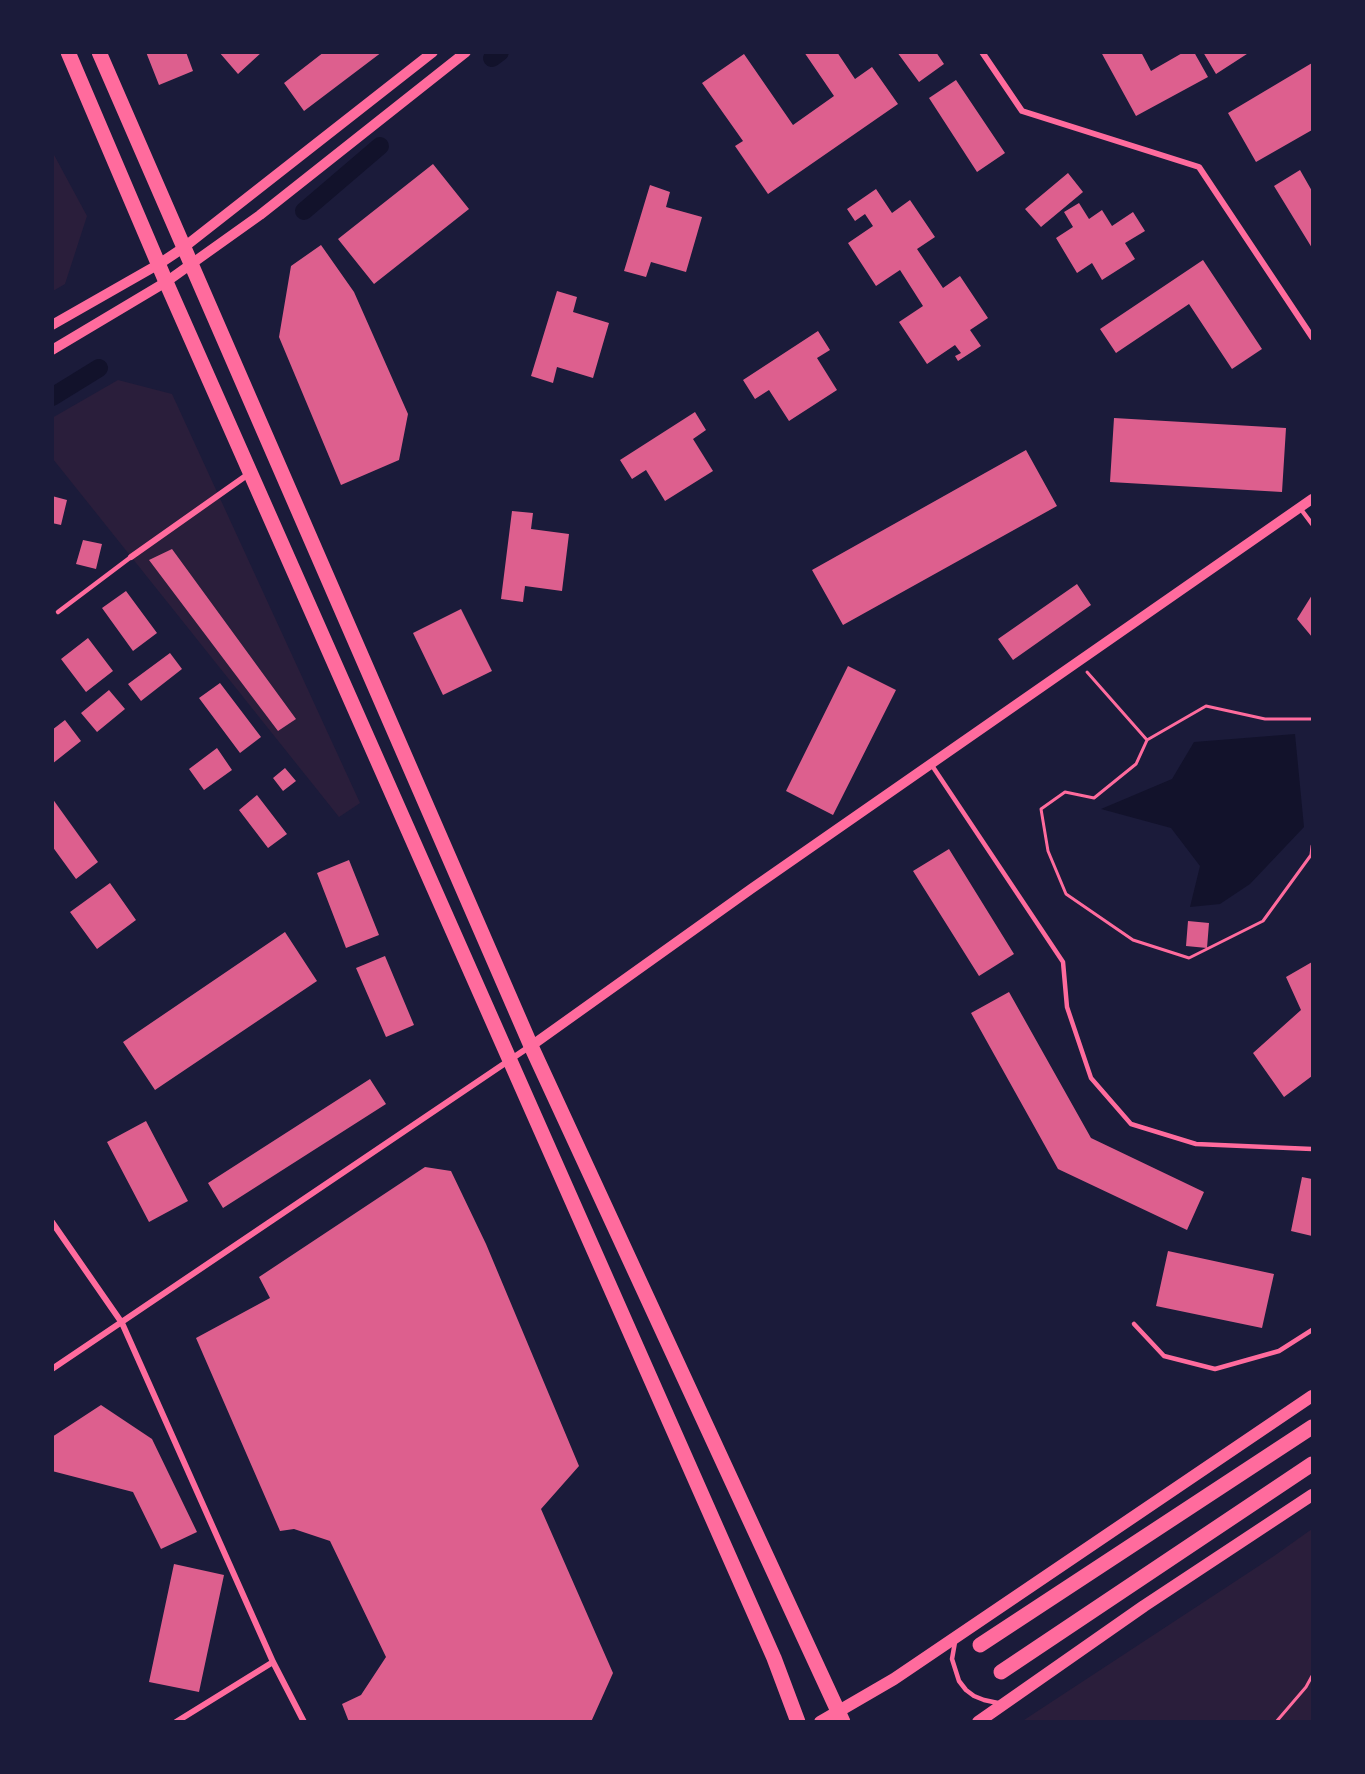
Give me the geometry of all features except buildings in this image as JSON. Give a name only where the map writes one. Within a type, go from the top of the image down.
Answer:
[{"type":"main road","points":[[68,52],[166,282],[774,1658],[798,1722]]},
{"type":"main road","points":[[99,52],[531,1046],[841,1716]]},
{"type":"main road","points":[[820,1722],[841,1716],[1312,1396]]},
{"type":"main road","points":[[980,1645],[1312,1427]]},
{"type":"main road","points":[[1001,1672],[1312,1464]]},
{"type":"main road","points":[[978,1722],[1144,1606],[1312,1495]]},
{"type":"street","points":[[52,325],[183,248],[433,52]]},
{"type":"street","points":[[52,350],[166,282],[260,215],[466,52]]},
{"type":"street","points":[[982,52],[1022,111],[1199,166],[1312,337]]},
{"type":"street","points":[[131,557],[250,472]]},
{"type":"street","points":[[52,1369],[531,1046],[1312,499]]},
{"type":"street","points":[[52,1222],[122,1323],[273,1662],[304,1722]]},
{"type":"street","points":[[176,1722],[273,1662]]},
{"type":"lane","points":[[1300,508],[1312,524]]},
{"type":"lane","points":[[58,612],[131,557]]},
{"type":"lane","points":[[931,764],[1063,962],[1067,1007],[1091,1078],[1131,1124],[1196,1144],[1312,1149]]},
{"type":"lane","points":[[1134,1324],[1164,1356],[1215,1370],[1279,1351],[1312,1330]]},
{"type":"lane","points":[[957,1637],[952,1648],[952,1659],[959,1681],[975,1696],[993,1703],[1004,1703]]},
{"type":"path","points":[[1078,662],[1147,740]]},
{"type":"path","points":[[1312,719],[1265,719],[1206,706],[1147,740],[1136,764],[1094,798],[1065,792],[1041,809],[1048,851],[1066,894],[1133,940],[1189,958],[1263,921],[1311,855],[1312,846]]},
{"type":"path","points":[[1276,1722],[1306,1687],[1312,1676]]},
{"type":"shaded area","points":[[53,153],[87,216],[65,284],[53,291]]},
{"type":"shaded area","points":[[118,380],[172,394],[360,803],[339,817],[53,459],[52,418]]},
{"type":"shaded area","points":[[1295,734],[1304,827],[1250,884],[1220,904],[1190,907],[1200,866],[1171,828],[1101,809],[1172,779],[1194,742]]},
{"type":"shaded area","points":[[1312,1529],[1312,1721],[1021,1722],[1274,1556]]},
{"type":"waterway","points":[[492,58],[500,52]]},
{"type":"waterway","points":[[304,211],[380,146]]},
{"type":"waterway","points":[[52,397],[99,368]]}]
